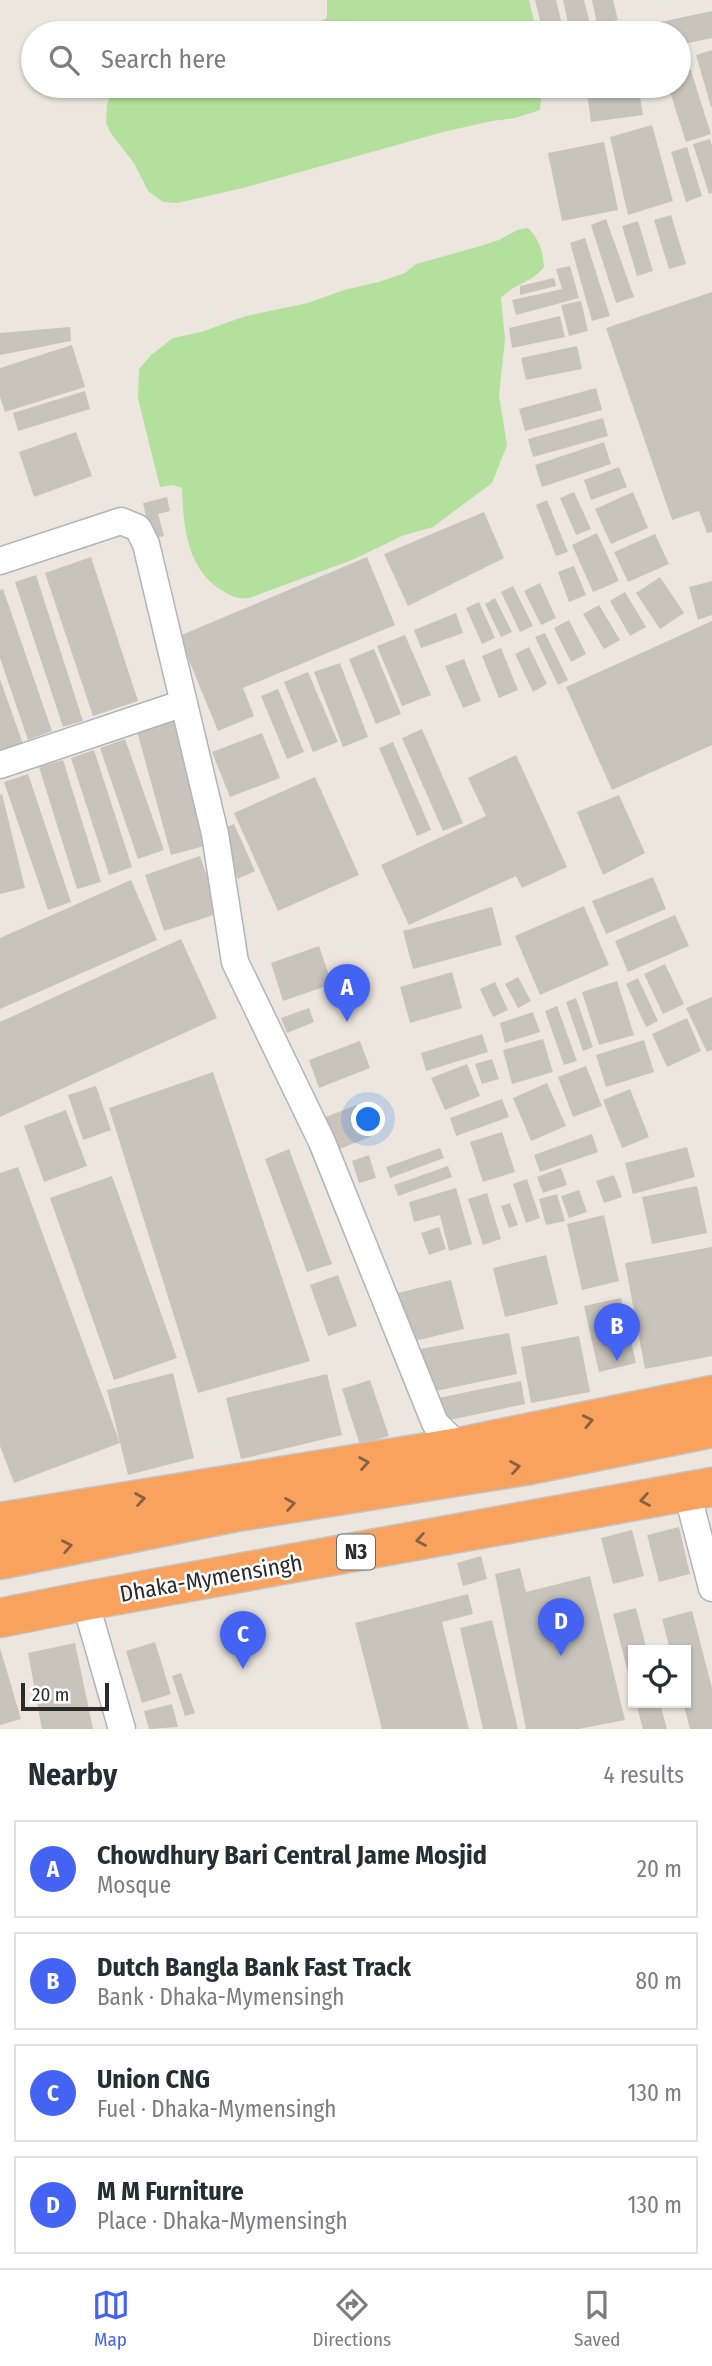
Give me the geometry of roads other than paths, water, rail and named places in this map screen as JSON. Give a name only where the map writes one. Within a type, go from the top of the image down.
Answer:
[{"type":"highway","points":[[0,1522],[459,1447],[712,1395]]},
{"type":"highway","points":[[0,1560],[237,1512],[530,1465],[712,1428]]},
{"type":"highway","name":"Dhaka-Mymensingh","points":[[0,1618],[700,1490]]},
{"type":"street","points":[[0,561],[121,521],[138,528],[146,544],[215,834],[235,962],[322,1142],[435,1423],[459,1447]]},
{"type":"street","points":[[0,765],[184,703]]},
{"type":"street","points":[[700,1490],[712,1588]]},
{"type":"street","points":[[85,1601],[122,1729]]},
{"type":"place","name":"Chowdhury Bari Central Jame Mosjid","points":[[347,1022]]},
{"type":"place","name":"Dutch Bangla Bank Fast Track","points":[[617,1361]]},
{"type":"place","name":"M M Furniture","points":[[561,1656]]},
{"type":"place","name":"Union CNG","points":[[243,1669]]}]
